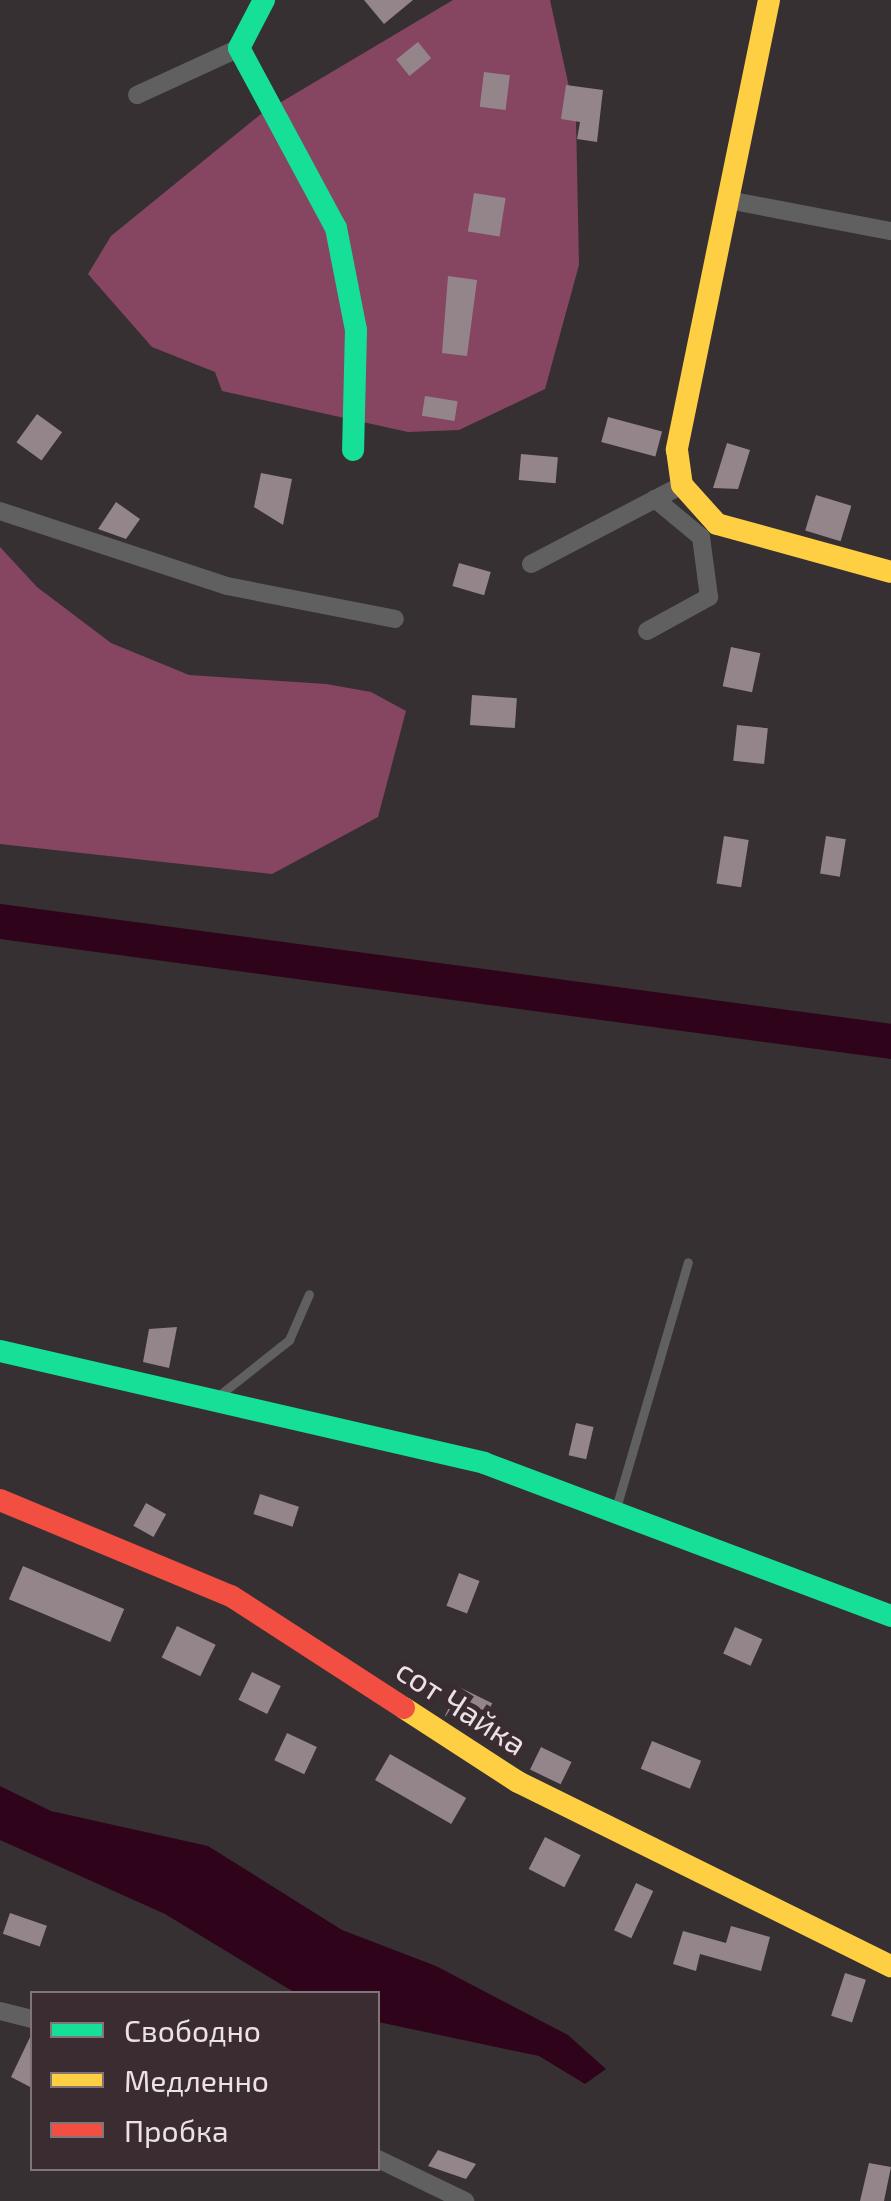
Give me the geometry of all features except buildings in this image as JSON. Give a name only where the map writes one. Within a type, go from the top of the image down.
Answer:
[{"type":"street","points":[[137,95],[239,48],[264,0]]},
{"type":"street","points":[[768,0],[677,450],[682,485],[717,524],[891,572]]},
{"type":"street","points":[[239,48],[336,228],[356,330],[353,450]]},
{"type":"street","points":[[728,200],[891,230]]},
{"type":"street","points":[[531,564],[682,485]]},
{"type":"street","points":[[647,631],[709,597],[700,537],[656,499]]},
{"type":"street","points":[[0,511],[227,586],[395,619]]},
{"type":"street","points":[[0,1351],[484,1463],[616,1508],[891,1616]]},
{"type":"street","name":"сот Чайка","points":[[0,1500],[230,1596],[518,1782],[891,1966]]},
{"type":"street","points":[[0,2011],[30,2018]]},
{"type":"street","points":[[380,2160],[465,2201]]},
{"type":"lane","points":[[616,1508],[688,1262]]},
{"type":"lane","points":[[213,1400],[289,1340],[309,1294]]},
{"type":"shaded area","points":[[453,0],[550,0],[576,119],[579,265],[545,389],[459,430],[408,432],[222,391],[215,372],[152,347],[88,274],[111,236],[261,114]]},
{"type":"shaded area","points":[[0,547],[37,587],[111,643],[189,675],[326,684],[371,692],[406,711],[378,817],[272,874],[0,844]]},
{"type":"shaded area","points":[[0,1786],[51,1811],[208,1846],[342,1930],[436,1966],[568,2035],[606,2069],[585,2084],[539,2056],[380,2022],[380,1991],[292,1991],[165,1914],[0,1840]]},
{"type":"waterway","points":[[0,921],[891,1041]]},
{"type":"traffic: fast","points":[[264,0],[239,48],[336,228],[356,330],[353,450]]},
{"type":"traffic: fast","points":[[0,1351],[484,1463],[891,1616]]},
{"type":"traffic: slow","points":[[769,0],[677,450],[682,485],[717,524],[891,572]]},
{"type":"traffic: slow","points":[[404,1708],[518,1782],[891,1966]]},
{"type":"traffic: jam","points":[[0,1500],[231,1596],[404,1708]]}]
